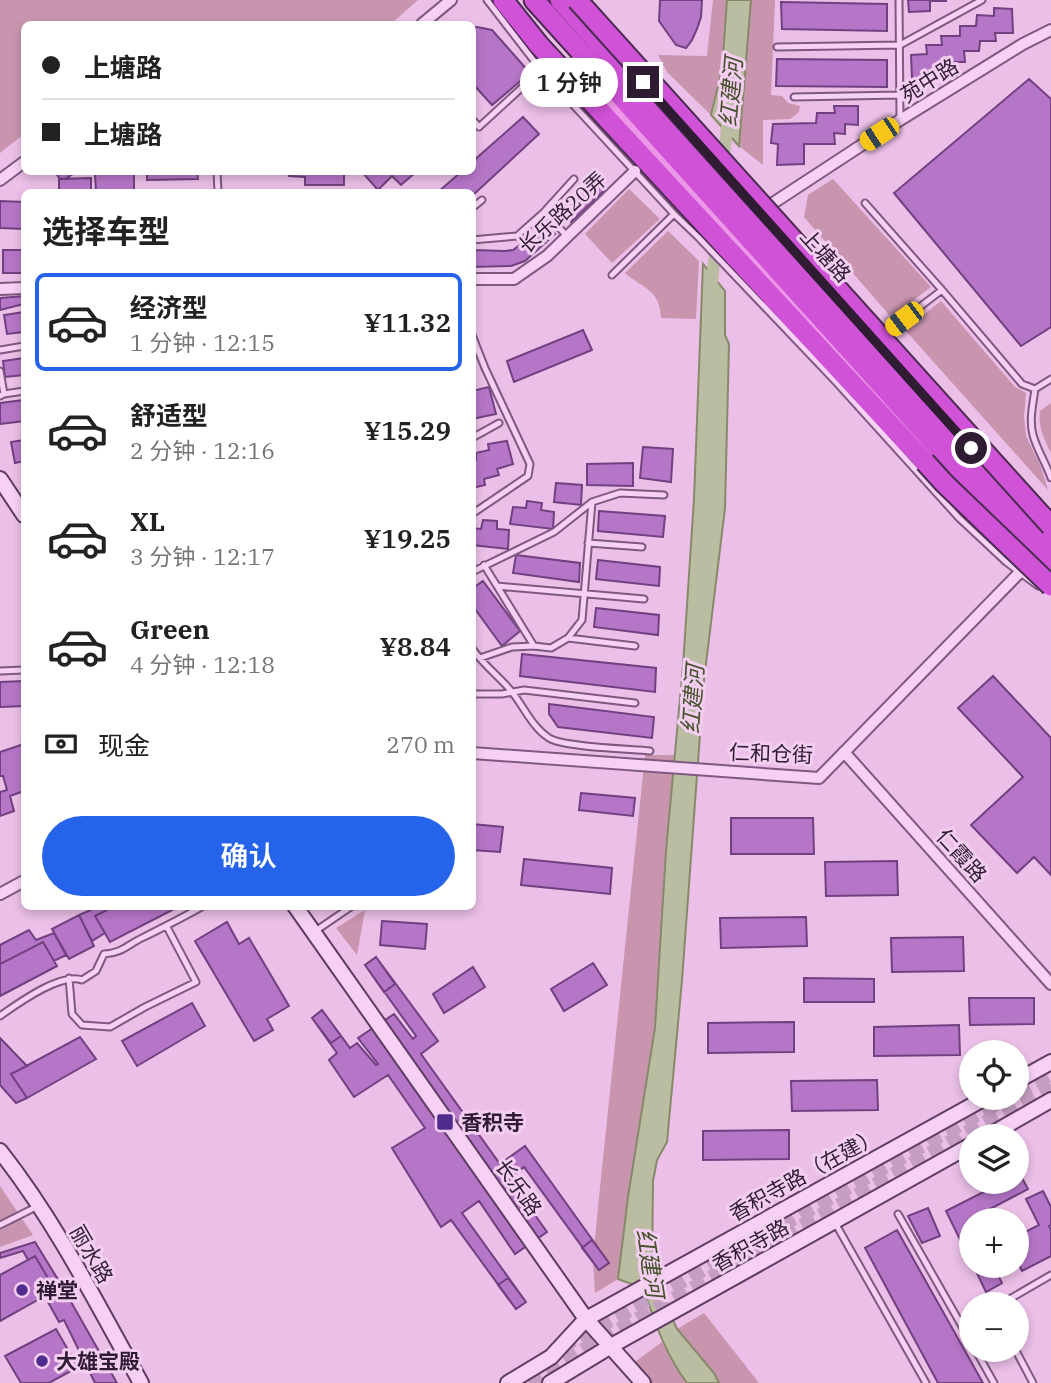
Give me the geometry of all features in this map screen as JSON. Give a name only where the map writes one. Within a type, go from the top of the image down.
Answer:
[{"type":"highway","points":[[503,0],[539,45],[944,483],[1049,587]]},
{"type":"highway","points":[[534,0],[1049,587]]},
{"type":"highway","points":[[559,0],[1051,549]]},
{"type":"highway","points":[[577,0],[1049,528]]},
{"type":"main road","points":[[523,0],[658,155],[910,431],[1022,570],[1049,587]]},
{"type":"main road","name":"上塘路","points":[[570,0],[723,163],[729,179],[764,209],[1049,528]]},
{"type":"street","points":[[426,21],[451,0]]},
{"type":"street","name":"苑中路","points":[[764,209],[900,120],[1023,44],[1051,30]]},
{"type":"street","points":[[0,180],[21,164]]},
{"type":"street","name":"长乐路20弄","points":[[476,279],[514,279],[547,256],[635,171]]},
{"type":"street","points":[[0,289],[21,288]]},
{"type":"street","points":[[0,479],[21,510]]},
{"type":"street","name":"仁和仓街","points":[[476,753],[819,778],[1022,570]]},
{"type":"street","name":"仁霞路","points":[[844,751],[1051,984]]},
{"type":"street","points":[[0,894],[21,883]]},
{"type":"street","name":"长乐路","points":[[298,910],[586,1319],[643,1383]]},
{"type":"street","points":[[1029,1074],[1051,1062]]},
{"type":"street","points":[[1009,1124],[1051,1100]]},
{"type":"street","name":"香积寺路（在建）","points":[[586,1319],[642,1284],[964,1110]]},
{"type":"street","points":[[812,1201],[924,1139],[942,1122]]},
{"type":"street","name":"香积寺路","points":[[550,1383],[932,1159],[959,1149]]},
{"type":"street","name":"丽水路","points":[[0,1151],[40,1205],[141,1383]]},
{"type":"street","points":[[508,1383],[551,1357],[586,1319]]},
{"type":"lane","points":[[487,0],[541,69],[674,214],[836,382],[959,518],[1006,562],[1022,570]]},
{"type":"lane","points":[[900,0],[900,120]]},
{"type":"lane","points":[[777,47],[900,45],[982,0]]},
{"type":"lane","points":[[476,124],[479,127],[541,69]]},
{"type":"lane","points":[[672,94],[718,146],[723,163],[764,209],[995,454]]},
{"type":"lane","points":[[794,97],[900,95]]},
{"type":"lane","points":[[476,240],[517,236],[575,179]]},
{"type":"lane","points":[[476,205],[482,200]]},
{"type":"lane","points":[[865,203],[1022,384],[1035,389]]},
{"type":"lane","points":[[544,212],[567,236]]},
{"type":"lane","points":[[612,275],[674,214]]},
{"type":"lane","points":[[884,334],[942,290]]},
{"type":"lane","points":[[476,345],[530,464],[528,476],[476,511]]},
{"type":"lane","points":[[0,350],[21,346]]},
{"type":"lane","points":[[0,372],[2,395],[21,392]]},
{"type":"lane","points":[[1035,389],[1051,379]]},
{"type":"lane","points":[[1035,389],[1031,418],[1033,435],[1051,478]]},
{"type":"lane","points":[[476,436],[499,423]]},
{"type":"lane","points":[[476,570],[554,532],[592,502],[620,493],[664,495]]},
{"type":"lane","points":[[480,658],[512,648],[534,646],[551,649],[568,638],[582,620],[592,502]]},
{"type":"lane","points":[[589,542],[642,547]]},
{"type":"lane","points":[[484,565],[534,646]]},
{"type":"lane","points":[[497,586],[644,599]]},
{"type":"lane","points":[[568,638],[635,646]]},
{"type":"lane","points":[[476,655],[512,692],[535,726],[549,739],[575,745],[650,751]]},
{"type":"lane","points":[[0,671],[21,670]]},
{"type":"lane","points":[[476,694],[502,694],[524,690],[635,703]]},
{"type":"lane","points":[[0,1017],[16,1004],[55,984],[74,977],[82,979],[96,971],[104,954],[117,953],[196,910]]},
{"type":"lane","points":[[313,932],[346,910]]},
{"type":"lane","points":[[69,978],[72,1014],[82,1026],[110,1027],[196,982],[167,927]]},
{"type":"lane","points":[[1029,1067],[1051,1055]]},
{"type":"lane","points":[[657,1276],[959,1106]]},
{"type":"lane","points":[[0,1225],[40,1205]]},
{"type":"lane","points":[[898,1214],[959,1321]]},
{"type":"lane","points":[[828,1222],[926,1383]]},
{"type":"lane","points":[[1022,1292],[1051,1275]]},
{"type":"lane","points":[[982,1362],[994,1383]]},
{"type":"lane","points":[[1022,1362],[1033,1383]]},
{"type":"shaded area","points":[[0,0],[418,0],[394,21],[21,21],[21,136],[0,153]]},
{"type":"shaded area","points":[[713,0],[727,0],[722,70],[711,115],[667,72],[658,55],[707,56]]},
{"type":"shaded area","points":[[751,0],[775,0],[771,95],[782,96],[788,103],[800,106],[799,112],[790,119],[763,120],[763,165],[739,146]]},
{"type":"shaded area","points":[[833,179],[931,287],[891,317],[804,217],[808,195]]},
{"type":"shaded area","points":[[629,189],[660,219],[612,263],[585,234]]},
{"type":"shaded area","points":[[668,231],[699,261],[696,319],[661,318],[654,295],[625,273]]},
{"type":"shaded area","points":[[941,301],[1015,387],[1026,393],[1026,436],[1041,467],[1048,490],[905,330]]},
{"type":"shaded area","points":[[1051,403],[1051,453],[1042,433],[1040,411]]},
{"type":"shaded area","points":[[645,755],[675,755],[655,1028],[618,1279],[595,1293],[593,1261],[598,1207]]},
{"type":"shaded area","points":[[365,910],[357,955],[336,928]]},
{"type":"shaded area","points":[[0,1186],[33,1235],[0,1247]]},
{"type":"shaded area","points":[[704,1313],[759,1383],[719,1383],[714,1373],[677,1329]]},
{"type":"shaded area","points":[[662,1342],[687,1383],[635,1383],[624,1370]]},
{"type":"water","points":[[727,0],[751,0],[739,146],[711,115],[722,70]]},
{"type":"water","points":[[703,264],[725,291],[725,335],[729,344],[725,508],[704,680],[667,1142],[657,1160],[653,1181],[652,1274],[677,1329],[714,1373],[719,1383],[687,1383],[667,1349],[643,1288],[618,1279],[655,1028],[694,499]]},
{"type":"building","points":[[660,0],[702,0],[697,29],[686,48],[676,45],[659,21]]},
{"type":"building","points":[[908,0],[946,1],[930,1],[930,11],[909,12]]},
{"type":"building","points":[[781,2],[887,4],[887,31],[782,29]]},
{"type":"building","points":[[994,8],[1012,9],[1013,33],[995,33],[996,41],[980,41],[979,51],[964,51],[965,62],[948,62],[949,70],[931,69],[930,78],[912,78],[911,55],[927,54],[926,45],[942,45],[941,36],[960,36],[960,26],[976,26],[977,15],[994,16]]},
{"type":"building","points":[[476,27],[492,30],[530,73],[492,105],[476,87]]},
{"type":"building","points":[[777,59],[887,60],[887,87],[776,86]]},
{"type":"building","points":[[1029,79],[1051,99],[1051,327],[1021,346],[894,193]]},
{"type":"building","points":[[834,106],[858,106],[858,125],[845,124],[845,134],[834,133],[835,144],[804,144],[804,164],[777,165],[778,144],[771,143],[773,124],[816,123],[817,113],[835,113]]},
{"type":"building","points":[[523,117],[539,134],[476,192],[476,189],[441,189],[458,175],[476,175],[476,158]]},
{"type":"building","points":[[57,175],[71,175],[65,179],[60,179]]},
{"type":"building","points":[[95,175],[134,175],[134,189],[96,189]]},
{"type":"building","points":[[147,175],[197,175],[198,179],[147,180]]},
{"type":"building","points":[[344,175],[344,185],[305,185],[305,177],[289,176]]},
{"type":"building","points":[[365,175],[413,175],[401,185],[392,176],[377,189]]},
{"type":"building","points":[[595,176],[607,188],[571,222],[561,211]]},
{"type":"building","points":[[91,178],[91,189],[59,189],[59,179]]},
{"type":"building","points":[[0,201],[21,202],[21,229],[0,228]]},
{"type":"building","points":[[547,225],[555,234],[525,261],[511,266],[476,267],[476,250],[513,250]]},
{"type":"building","points":[[3,250],[21,250],[21,273],[3,273]]},
{"type":"building","points":[[21,296],[21,305],[0,310],[0,298]]},
{"type":"building","points":[[21,312],[21,332],[7,334],[4,315]]},
{"type":"building","points":[[583,330],[592,350],[514,382],[507,361]]},
{"type":"building","points":[[21,358],[21,375],[5,377],[3,361]]},
{"type":"building","points":[[489,387],[496,414],[476,418],[476,390]]},
{"type":"building","points":[[21,400],[21,421],[0,424],[0,403]]},
{"type":"building","points":[[21,440],[21,462],[15,463],[11,442]]},
{"type":"building","points":[[507,441],[513,464],[497,469],[499,475],[484,479],[485,485],[476,487],[476,453],[489,450],[488,444]]},
{"type":"building","points":[[643,447],[673,449],[671,482],[640,478]]},
{"type":"building","points":[[633,463],[633,486],[587,485],[587,464]]},
{"type":"building","points":[[556,483],[582,485],[581,505],[554,502]]},
{"type":"building","points":[[527,501],[542,503],[541,510],[554,512],[553,529],[510,524],[513,507],[526,508]]},
{"type":"building","points":[[599,511],[665,516],[663,537],[598,531]]},
{"type":"building","points":[[483,520],[497,521],[497,529],[509,530],[508,549],[476,545],[476,528],[481,529]]},
{"type":"building","points":[[516,555],[580,563],[579,582],[513,573]]},
{"type":"building","points":[[598,560],[660,567],[659,586],[596,579]]},
{"type":"building","points":[[483,581],[520,631],[502,646],[476,610],[476,586]]},
{"type":"building","points":[[596,608],[659,615],[658,635],[594,627]]},
{"type":"building","points":[[522,654],[656,668],[655,692],[520,676]]},
{"type":"building","points":[[993,676],[1051,738],[1051,875],[1034,857],[1017,873],[971,825],[1023,777],[958,708]]},
{"type":"building","points":[[21,681],[21,706],[0,707],[0,682]]},
{"type":"building","points":[[549,704],[654,717],[652,738],[558,727],[549,714]]},
{"type":"building","points":[[21,745],[21,792],[10,796],[14,811],[0,816],[0,792],[7,790],[3,776],[0,776],[0,752]]},
{"type":"building","points":[[581,793],[635,798],[633,816],[579,810]]},
{"type":"building","points":[[731,818],[813,818],[814,854],[731,854]]},
{"type":"building","points":[[476,824],[503,827],[500,852],[476,850]]},
{"type":"building","points":[[524,859],[612,868],[610,894],[521,885]]},
{"type":"building","points":[[897,861],[898,895],[826,896],[825,862]]},
{"type":"building","points":[[91,910],[107,910],[95,916],[105,933],[92,941],[79,915]]},
{"type":"building","points":[[107,910],[172,910],[110,942],[95,916]]},
{"type":"building","points":[[79,915],[94,946],[69,959],[52,929]]},
{"type":"building","points":[[806,917],[807,946],[721,948],[720,918]]},
{"type":"building","points":[[382,921],[427,924],[425,949],[380,945]]},
{"type":"building","points":[[227,922],[239,944],[249,938],[289,1006],[267,1019],[273,1030],[254,1041],[195,941]]},
{"type":"building","points":[[29,930],[36,940],[54,933],[66,955],[54,961],[43,942],[0,964],[0,945]]},
{"type":"building","points":[[963,937],[964,971],[892,972],[891,938]]},
{"type":"building","points":[[43,942],[57,966],[0,996],[0,964]]},
{"type":"building","name":"香积寺","points":[[376,957],[438,1041],[421,1054],[500,1164],[525,1146],[609,1263],[599,1270],[524,1167],[509,1178],[547,1232],[515,1254],[479,1201],[462,1213],[526,1302],[516,1309],[451,1220],[441,1227],[392,1148],[425,1128],[388,1075],[354,1097],[329,1060],[337,1053],[312,1018],[322,1010],[350,1048],[357,1043],[376,1065],[378,1064],[358,1038],[394,1014],[413,1039],[416,1036],[365,965]]},
{"type":"building","points":[[376,957],[395,984],[384,992],[365,965]]},
{"type":"building","points":[[593,963],[607,985],[564,1011],[551,989]]},
{"type":"building","points":[[473,967],[485,987],[444,1013],[433,994]]},
{"type":"building","points":[[804,978],[874,979],[874,1002],[804,1002]]},
{"type":"building","points":[[969,998],[1034,998],[1034,1024],[970,1025]]},
{"type":"building","points":[[192,1003],[205,1026],[137,1066],[122,1041]]},
{"type":"building","points":[[322,1010],[341,1036],[331,1043],[312,1018]]},
{"type":"building","points":[[794,1022],[794,1052],[708,1053],[708,1023]]},
{"type":"building","points":[[959,1025],[959,1055],[874,1056],[874,1027]]},
{"type":"building","points":[[80,1037],[96,1059],[27,1098],[11,1074]]},
{"type":"building","points":[[0,1038],[27,1066],[11,1074],[27,1098],[16,1103],[0,1085]]},
{"type":"building","points":[[877,1080],[878,1110],[792,1111],[791,1081]]},
{"type":"building","points":[[789,1130],[789,1159],[703,1160],[703,1131]]},
{"type":"building","points":[[1043,1191],[1051,1207],[1051,1256],[1029,1267],[1029,1230],[1039,1225],[1026,1199]]},
{"type":"building","points":[[979,1194],[1018,1194],[992,1208],[959,1208],[959,1238],[946,1211]]},
{"type":"building","points":[[928,1208],[940,1236],[922,1243],[908,1216]]},
{"type":"building","points":[[897,1230],[959,1340],[959,1362],[971,1362],[983,1383],[938,1383],[865,1248]]},
{"type":"building","points":[[592,1240],[609,1263],[599,1270],[582,1248]]},
{"type":"building","points":[[35,1242],[62,1286],[50,1293],[46,1288],[52,1285],[35,1256],[28,1260],[23,1251],[0,1258],[0,1253]]},
{"type":"building","name":"禅堂","points":[[35,1256],[52,1285],[40,1292],[43,1297],[0,1321],[0,1275]]},
{"type":"building","points":[[508,1278],[526,1302],[516,1309],[498,1285]]},
{"type":"building","points":[[979,1278],[1000,1278],[1002,1283],[986,1292]]},
{"type":"building","points":[[62,1286],[117,1383],[95,1383],[64,1320],[59,1322],[48,1302],[53,1299],[50,1293]]},
{"type":"building","name":"大雄宝殿","points":[[56,1329],[78,1367],[49,1383],[21,1383],[5,1356]]},
{"type":"waterway","name":"红建河","points":[[723,166],[728,118]]},
{"type":"waterway","name":"红建河","points":[[711,291],[717,233]]},
{"type":"tunnel","points":[[1029,1086],[1051,1074]]},
{"type":"tunnel","points":[[529,1383],[565,1360],[1051,1085]]},
{"type":"tunnel","points":[[561,1347],[986,1110]]},
{"type":"place","name":"香积寺","points":[[445,1122]]},
{"type":"place","name":"禅堂","points":[[22,1290]]},
{"type":"place","name":"大雄宝殿","points":[[42,1361]]},
{"type":"route","points":[[643,82],[971,448]]}]
